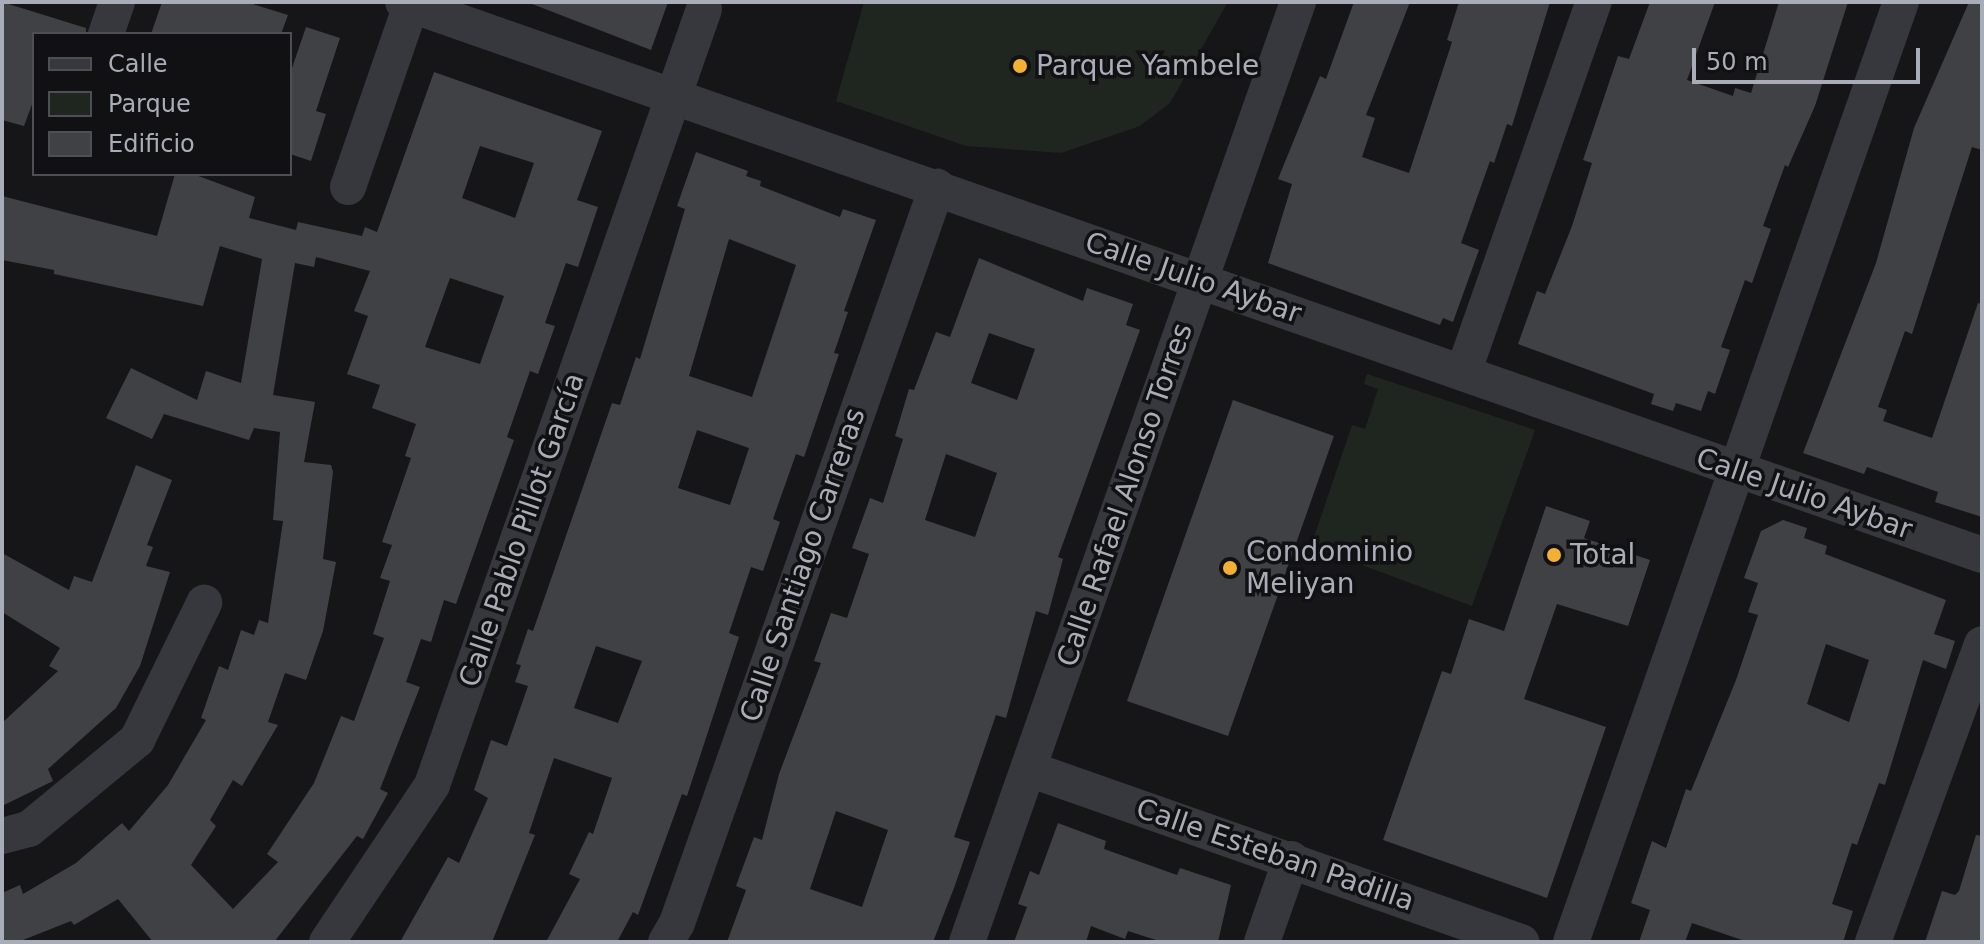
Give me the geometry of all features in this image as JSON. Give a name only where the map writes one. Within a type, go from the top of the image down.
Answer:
[{"type":"street","points":[[107,32],[117,2]]},
{"type":"street","name":"Calle Rafael Alonso Torres","points":[[967,942],[1298,2]]},
{"type":"street","points":[[1463,373],[1594,2]]},
{"type":"street","points":[[1571,942],[1901,2]]},
{"type":"street","points":[[348,187],[408,3]]},
{"type":"street","name":"Calle Julio Aybar","points":[[408,3],[1982,555]]},
{"type":"street","name":"Calle Pablo Pillot García","points":[[327,942],[432,785],[704,9]]},
{"type":"street","name":"Calle Santiago Carreras","points":[[666,942],[937,187]]},
{"type":"street","points":[[2,836],[29,829],[137,740],[204,603]]},
{"type":"street","points":[[1873,942],[1982,644]]},
{"type":"street","name":"Calle Esteban Padilla","points":[[1029,769],[1521,942]]},
{"type":"street","points":[[1262,942],[1291,859]]},
{"type":"green space","name":"Parque Yambele","points":[[864,2],[1228,2],[1170,103],[1140,126],[1061,153],[966,146],[836,101]]},
{"type":"green space","points":[[1367,374],[1535,430],[1472,606],[1311,546],[1352,425],[1365,429],[1378,389],[1364,384]]},
{"type":"building","points":[[2,2],[86,28],[86,32],[32,32],[32,104],[24,126],[2,120]]},
{"type":"building","points":[[162,2],[246,2],[288,15],[282,32],[152,32]]},
{"type":"building","points":[[527,2],[668,2],[651,50]]},
{"type":"building","points":[[1354,2],[1410,2],[1366,115],[1375,118],[1362,157],[1409,173],[1452,42],[1447,40],[1459,2],[1550,2],[1512,126],[1507,124],[1494,163],[1490,161],[1461,243],[1479,250],[1453,322],[1443,318],[1440,325],[1268,263],[1292,184],[1278,179],[1320,76],[1326,79]]},
{"type":"building","points":[[1650,2],[1715,2],[1687,80],[1733,96],[1735,88],[1751,93],[1779,2],[1848,2],[1815,106],[1788,167],[1785,165],[1763,226],[1771,229],[1752,283],[1745,280],[1721,347],[1730,350],[1715,394],[1708,391],[1701,411],[1676,403],[1673,411],[1651,404],[1654,394],[1518,344],[1537,291],[1545,294],[1572,226],[1592,163],[1583,160],[1618,56],[1629,59]]},
{"type":"building","points":[[1969,2],[1982,2],[1982,150],[1972,147],[1912,334],[1905,331],[1878,407],[1887,410],[1883,421],[1932,438],[1978,303],[1982,304],[1982,517],[1935,502],[1938,492],[1867,467],[1864,474],[1803,453],[1876,263],[1914,128]]},
{"type":"building","points":[[306,27],[340,38],[316,111],[326,114],[311,161],[292,155],[292,68]]},
{"type":"building","points":[[434,72],[602,131],[577,200],[598,207],[578,267],[566,263],[545,323],[555,326],[538,374],[530,371],[507,437],[514,440],[456,604],[444,600],[431,642],[421,639],[406,682],[420,687],[380,789],[388,793],[363,839],[357,836],[274,942],[153,942],[118,899],[74,925],[71,921],[18,942],[2,942],[2,893],[20,885],[23,894],[76,863],[122,823],[129,831],[168,785],[206,720],[201,718],[219,666],[228,670],[241,630],[254,635],[259,620],[268,623],[283,521],[273,520],[280,432],[254,428],[249,440],[164,414],[152,439],[106,418],[131,368],[197,400],[206,371],[241,383],[262,259],[220,246],[203,306],[54,274],[54,270],[2,260],[2,196],[157,236],[174,176],[198,176],[255,197],[249,218],[296,230],[298,222],[362,236],[365,227],[377,232]],"holes":[[[480,146],[534,163],[515,218],[462,198]],[[316,257],[370,271],[354,311],[368,316],[347,374],[380,385],[372,408],[416,424],[405,456],[411,458],[382,542],[392,545],[380,578],[390,581],[373,634],[384,638],[354,721],[341,716],[314,783],[267,854],[278,862],[233,909],[191,865],[216,826],[210,820],[233,780],[242,786],[278,725],[268,722],[285,673],[306,680],[323,631],[336,562],[323,559],[333,472],[331,465],[304,462],[315,402],[273,395],[295,263],[314,267]],[[450,278],[504,296],[480,364],[425,347]]]},
{"type":"building","points":[[696,152],[748,171],[746,176],[761,181],[760,186],[840,217],[843,209],[876,220],[844,311],[848,312],[834,353],[839,354],[804,457],[796,454],[773,519],[780,522],[763,571],[751,567],[729,633],[739,637],[687,796],[682,794],[638,915],[633,912],[617,942],[546,942],[580,879],[569,874],[589,832],[593,834],[612,778],[554,758],[529,833],[535,835],[492,942],[400,942],[448,857],[459,863],[488,798],[474,790],[491,740],[507,746],[528,686],[515,682],[521,665],[516,664],[528,629],[533,631],[612,403],[620,405],[636,357],[640,359],[685,209],[677,206]],"holes":[[[729,239],[796,265],[752,397],[689,376]],[[697,430],[749,448],[730,505],[678,488]],[[596,646],[642,661],[618,723],[574,708]]]},
{"type":"building","points":[[979,258],[1083,301],[1087,288],[1133,304],[1126,325],[1140,330],[1058,557],[1063,559],[1048,615],[1036,611],[1006,718],[996,715],[954,837],[970,842],[954,888],[933,942],[727,942],[746,890],[736,886],[754,837],[762,840],[779,774],[821,663],[814,661],[831,613],[847,618],[869,554],[852,548],[870,498],[883,503],[903,439],[895,436],[909,389],[914,390],[936,332],[950,337]],"holes":[[[989,333],[1035,349],[1017,400],[971,383]],[[946,454],[997,473],[975,537],[925,520]],[[836,811],[888,830],[862,907],[810,889]]]},
{"type":"building","name":"Condominio Meliyan","points":[[1233,400],[1334,436],[1228,736],[1127,701]]},
{"type":"building","points":[[136,465],[172,480],[147,545],[153,547],[146,566],[170,572],[140,666],[116,708],[48,769],[53,781],[2,806],[2,723],[58,671],[49,666],[60,648],[2,612],[2,553],[69,590],[74,576],[92,582]]},
{"type":"building","points":[[1546,506],[1590,521],[1584,538],[1650,560],[1628,626],[1557,604],[1524,699],[1606,727],[1547,898],[1383,840],[1442,671],[1451,674],[1469,619],[1504,631]]},
{"type":"building","points":[[1783,520],[1807,528],[1804,538],[1827,546],[1825,554],[1946,600],[1934,634],[1955,641],[1946,669],[1923,660],[1885,785],[1879,783],[1857,845],[1852,843],[1832,904],[1853,911],[1843,942],[1748,942],[1692,923],[1685,942],[1639,942],[1650,910],[1631,903],[1652,841],[1666,848],[1686,789],[1691,791],[1736,680],[1758,615],[1748,612],[1758,583],[1744,578],[1761,531]],"holes":[[[1826,644],[1869,660],[1849,722],[1807,704]]]},
{"type":"building","points":[[1058,823],[1106,841],[1104,849],[1177,875],[1180,868],[1231,885],[1218,942],[1162,942],[1128,931],[1125,939],[1091,926],[1086,942],[1014,942],[1027,907],[1018,904],[1030,871],[1039,875]]},
{"type":"building","points":[[1976,835],[1982,836],[1982,942],[1925,942],[1942,891],[1955,895],[1959,891]]},
{"type":"place","name":"Parque Yambele","points":[[1020,66]]},
{"type":"place","name":"Total","points":[[1554,555]]},
{"type":"place","name":"Condominio Meliyan","points":[[1230,568]]}]
